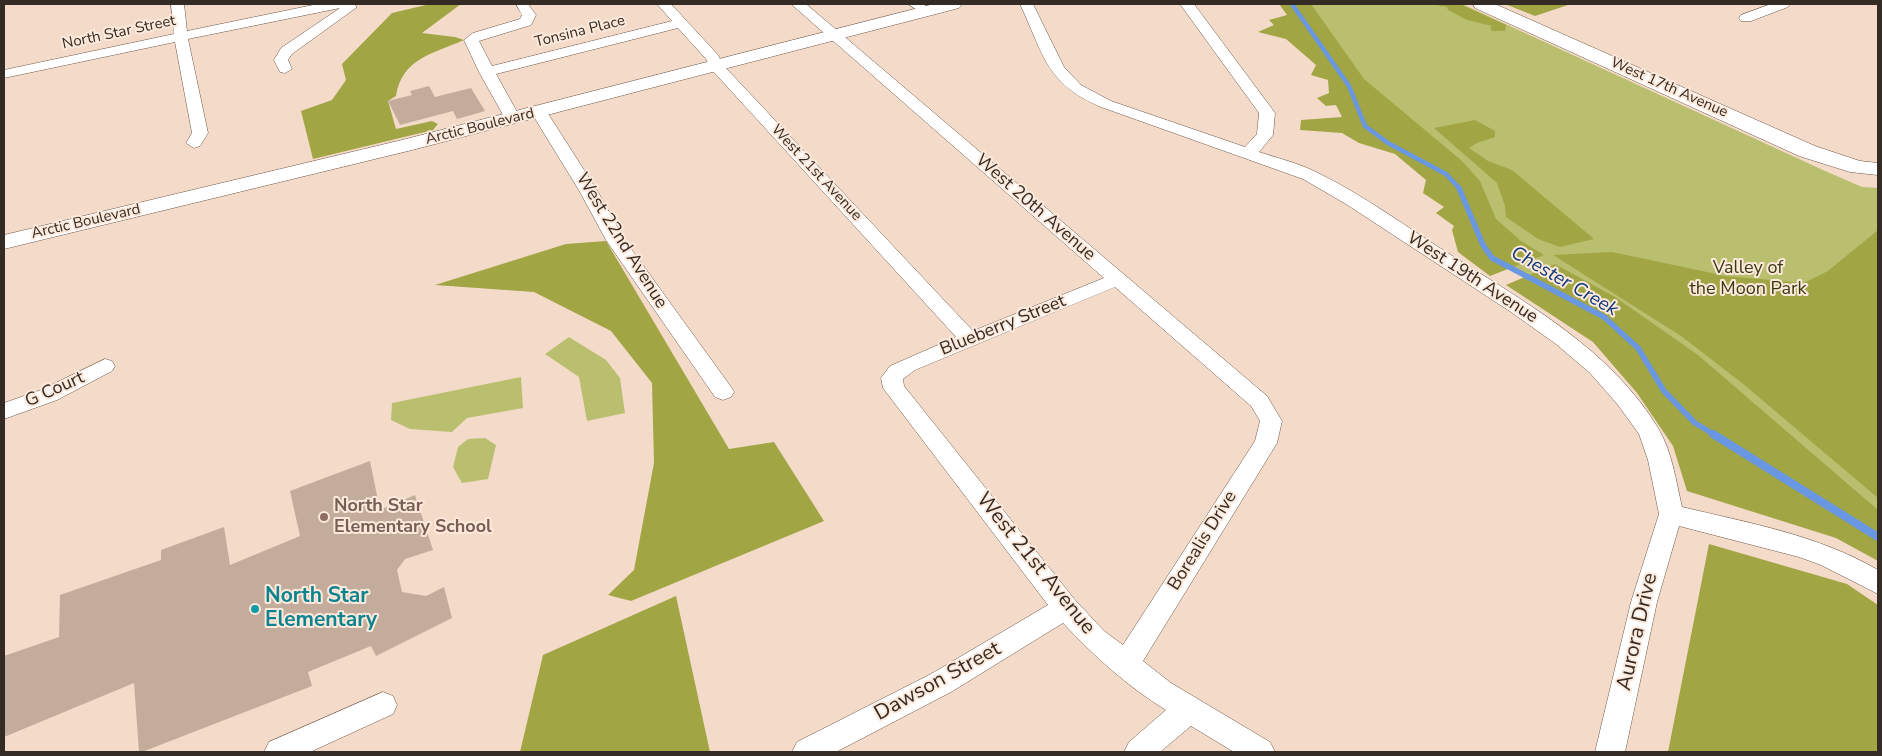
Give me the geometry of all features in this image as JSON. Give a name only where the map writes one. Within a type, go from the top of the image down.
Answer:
[{"type":"main road","name":"Arctic Boulevard","points":[[4,242],[513,119],[833,35],[920,7],[953,4]]},
{"type":"main road","name":"West 17th Avenue","points":[[1482,4],[1807,151],[1868,168]]},
{"type":"street","points":[[177,4],[181,37],[200,132],[194,143]]},
{"type":"street","name":"North Star Street","points":[[4,74],[336,4],[347,4],[350,7],[286,50],[281,60],[285,69]]},
{"type":"street","points":[[513,119],[470,43],[472,38],[526,22],[529,14],[522,4]]},
{"type":"street","name":"West 21st Avenue","points":[[664,4],[713,58],[716,66],[970,340]]},
{"type":"street","name":"West 20th Avenue","points":[[798,4],[1259,401],[1270,414]]},
{"type":"street","name":"West 19th Avenue","points":[[1027,4],[1061,74],[1072,85],[1106,104],[1249,152],[1293,168],[1324,183],[1518,307],[1563,339],[1597,368],[1626,400],[1649,432],[1660,460],[1671,514]]},
{"type":"street","points":[[1187,4],[1267,113],[1266,135],[1249,152]]},
{"type":"street","points":[[1746,18],[1783,4]]},
{"type":"street","name":"Tonsina Place","points":[[486,72],[681,23]]},
{"type":"street","name":"West 22nd Avenue","points":[[539,112],[589,192],[615,240],[723,392]]},
{"type":"street","name":"Blueberry Street","points":[[892,378],[897,371],[908,365],[1118,279]]},
{"type":"street","name":"G Court","points":[[4,411],[49,395],[105,366]]},
{"type":"street","name":"West 21st Avenue","points":[[892,378],[901,399],[966,478],[1066,608],[1095,640],[1161,692],[1260,752]]},
{"type":"street","name":"Borealis Drive","points":[[1125,665],[1266,443],[1272,427],[1270,414]]},
{"type":"street","points":[[1671,514],[1791,545],[1833,558],[1878,583]]},
{"type":"street","name":"Aurora Drive","points":[[1610,752],[1638,624],[1657,552],[1671,514]]},
{"type":"street","name":"Dawson Street","points":[[807,752],[941,683],[1066,608]]},
{"type":"street","points":[[279,752],[383,705]]},
{"type":"street","points":[[1139,752],[1189,709]]},
{"type":"green space","points":[[430,4],[461,4],[422,33],[464,40],[430,54],[412,65],[399,83],[396,96],[388,101],[396,129],[432,121],[438,124],[433,130],[313,159],[301,111],[332,100],[346,80],[342,64],[392,13]]},
{"type":"green space","points":[[1279,4],[1311,4],[1364,79],[1462,161],[1480,181],[1496,219],[1521,241],[1544,255],[1490,276],[1458,252],[1452,230],[1454,226],[1436,213],[1444,207],[1423,193],[1426,180],[1395,154],[1359,143],[1342,133],[1300,130],[1301,120],[1342,117],[1336,105],[1326,106],[1317,98],[1329,93],[1328,80],[1311,75],[1316,65],[1286,39],[1258,32],[1274,25],[1269,20],[1287,15]]},
{"type":"green space","name":"Valley of the Moon Park","points":[[1292,4],[1462,4],[1823,170],[1862,187],[1878,188],[1878,537],[1547,289],[1492,258]]},
{"type":"green space","points":[[1431,4],[1460,4],[1506,25],[1505,31],[1492,31],[1490,28],[1492,26],[1467,20],[1448,10],[1447,7]]},
{"type":"green space","points":[[1505,4],[1571,4],[1535,16]]},
{"type":"green space","points":[[1475,120],[1495,131],[1495,137],[1469,148],[1488,161],[1512,170],[1594,239],[1560,247],[1538,239],[1506,217],[1505,206],[1497,183],[1434,128]]},
{"type":"green space","points":[[1878,230],[1878,498],[1742,383],[1681,336],[1553,255],[1612,252],[1726,276],[1804,283],[1828,271]]},
{"type":"green space","points":[[606,241],[729,449],[774,442],[824,521],[631,601],[608,595],[634,570],[654,463],[652,383],[611,331],[534,292],[435,285],[566,244]]},
{"type":"green space","points":[[1555,264],[1615,297],[1698,355],[1878,510],[1878,561],[1836,538],[1687,491],[1673,446],[1637,393],[1593,342],[1506,285]]},
{"type":"green space","points":[[569,337],[606,360],[620,378],[625,413],[587,421],[579,377],[545,354]]},
{"type":"green space","points":[[521,377],[523,408],[467,418],[452,432],[410,429],[391,420],[392,403]]},
{"type":"green space","points":[[485,438],[496,445],[488,479],[462,483],[453,467],[458,447],[468,439]]},
{"type":"green space","points":[[1709,544],[1847,584],[1878,605],[1878,752],[1668,752]]},
{"type":"green space","points":[[676,596],[710,752],[520,752],[543,655]]},
{"type":"building","points":[[429,86],[435,97],[471,88],[485,111],[457,119],[453,111],[400,125],[388,101],[412,95],[410,91]]},
{"type":"building","name":"North Star Elementary","points":[[370,461],[380,510],[415,495],[433,550],[405,559],[397,570],[402,592],[426,596],[444,587],[452,618],[376,656],[371,646],[308,672],[312,686],[142,752],[139,752],[134,683],[4,737],[4,656],[59,637],[60,595],[161,560],[161,550],[224,527],[230,565],[300,536],[290,491]]},
{"type":"waterway","name":"Chester Creek","points":[[1292,4],[1349,86],[1365,126],[1388,143],[1446,174],[1460,189]]},
{"type":"waterway","name":"Chester Creek","points":[[1459,188],[1483,245],[1492,258],[1604,317],[1638,348],[1664,391],[1695,423],[1715,435]]},
{"type":"waterway","name":"Chester Creek","points":[[1713,434],[1878,537]]},
{"type":"place","name":"North Star Elementary School","points":[[324,517]]},
{"type":"place","name":"North Star Elementary","points":[[255,609]]}]
